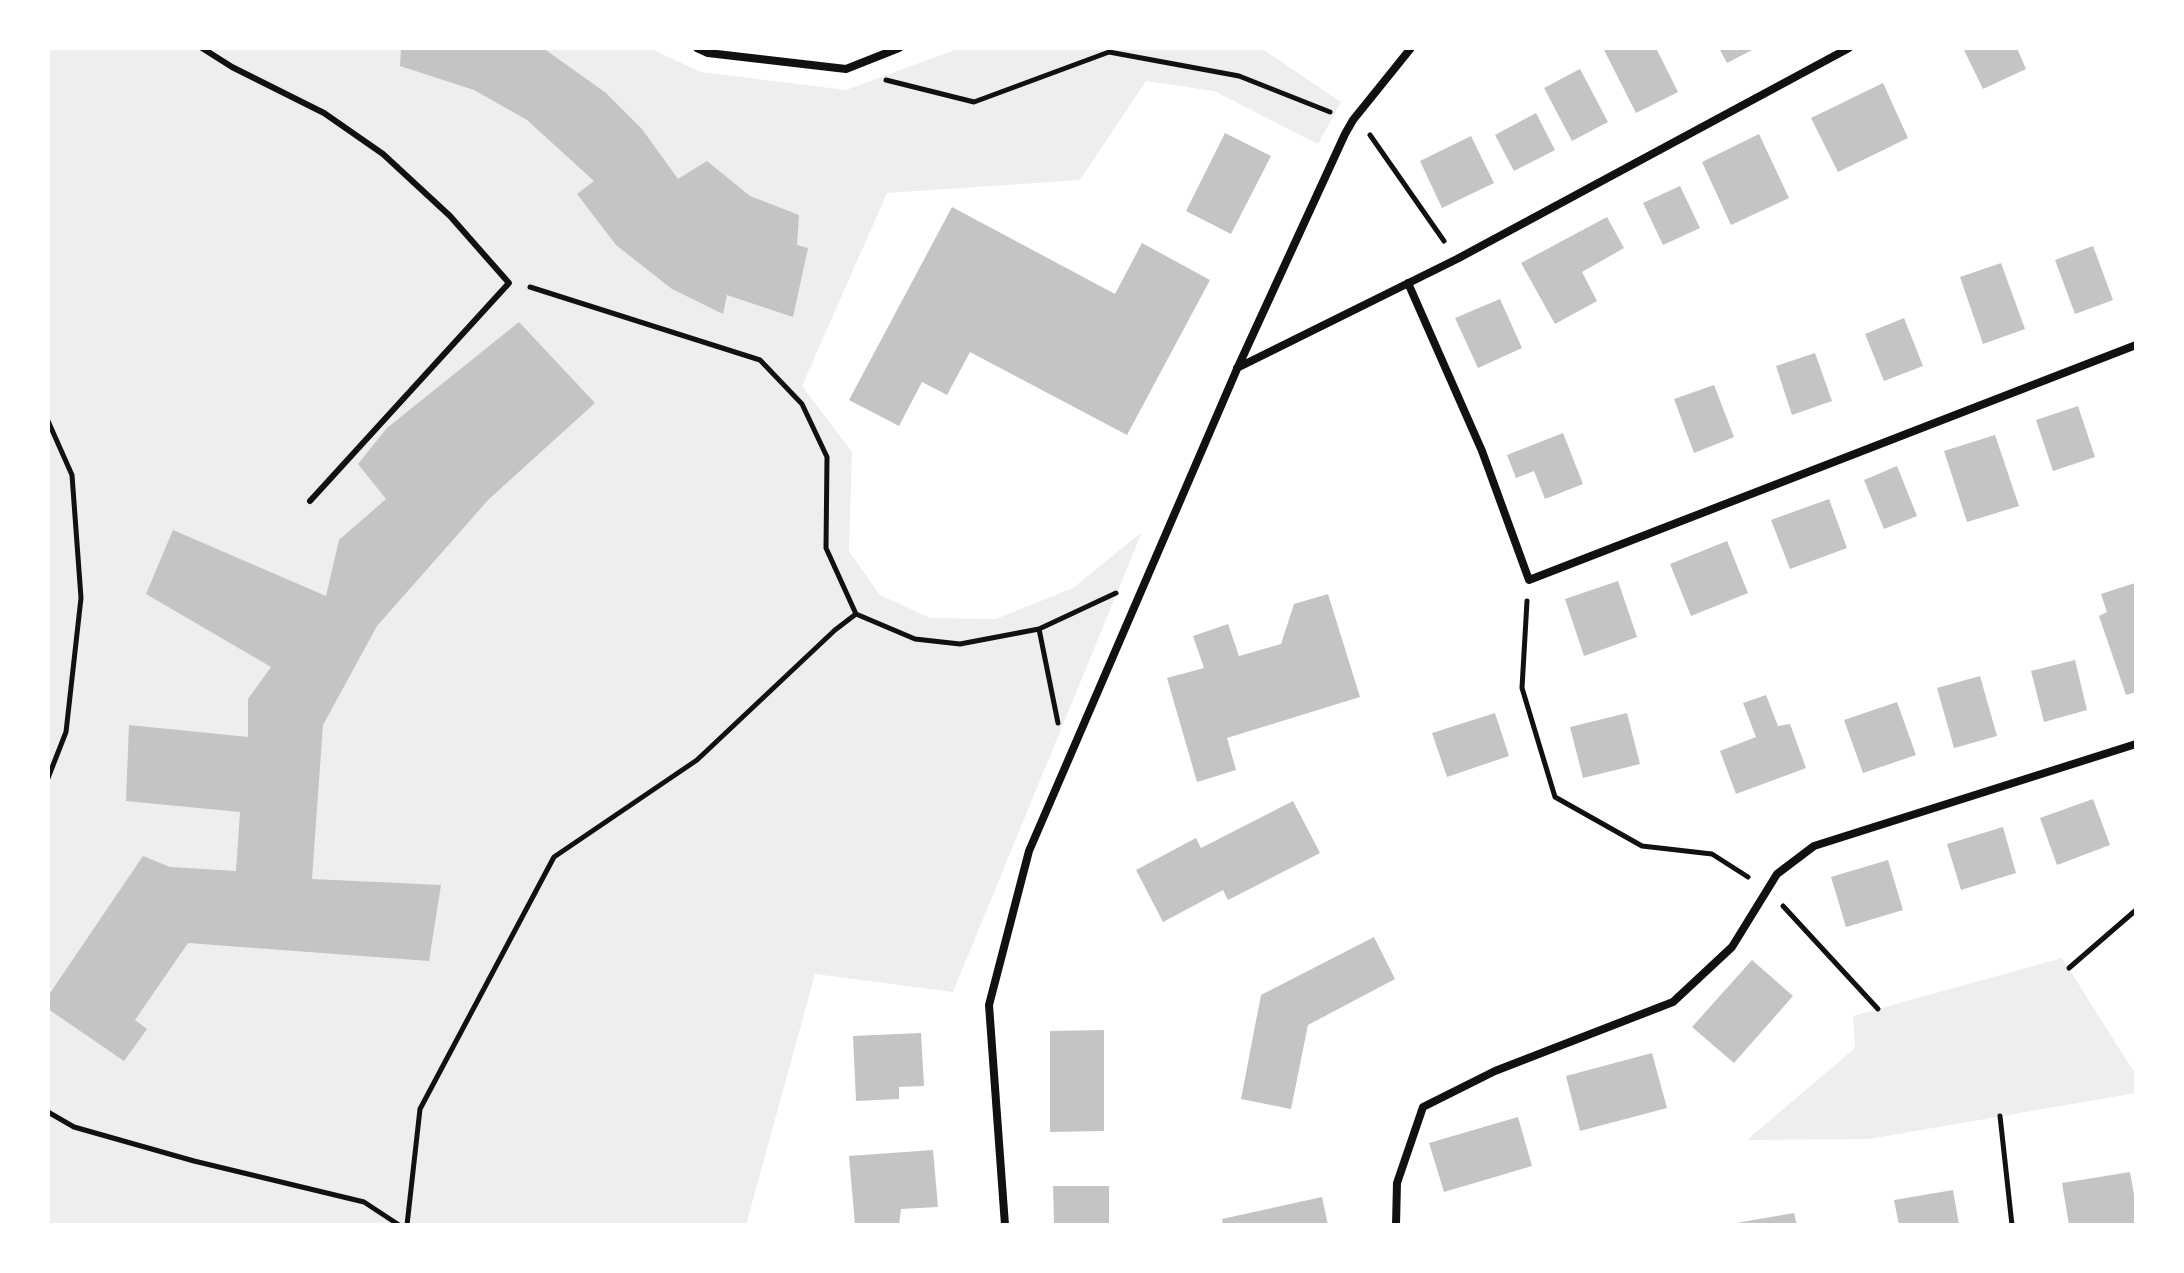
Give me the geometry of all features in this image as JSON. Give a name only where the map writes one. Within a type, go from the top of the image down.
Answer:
[{"type":"street","points":[[697,48],[708,53],[721,51],[846,69],[899,48]]},
{"type":"street","points":[[1005,1225],[989,1005],[1029,851],[1237,369],[1353,120],[1411,48]]},
{"type":"street","points":[[1237,369],[1457,259],[1849,48]]},
{"type":"street","points":[[1408,283],[1482,451],[1529,580],[2136,345]]},
{"type":"street","points":[[1396,1225],[1397,1183],[1423,1107],[1495,1071],[1673,1002],[1732,947],[1777,874],[1814,846],[2136,744]]},
{"type":"lane","points":[[202,48],[232,67],[324,113],[383,154],[450,216],[509,283],[310,501]]},
{"type":"path","points":[[846,69],[974,102],[1109,52],[1239,76],[1353,120],[1369,134],[1457,259]]},
{"type":"path","points":[[537,289],[760,360],[802,404],[827,457],[826,548],[856,614],[915,639],[960,644],[1039,629],[1146,579]]},
{"type":"path","points":[[48,421],[72,475],[81,598],[66,732],[48,778]]},
{"type":"path","points":[[1529,580],[1522,688],[1555,797],[1642,846],[1712,854],[1769,891],[1878,1009]]},
{"type":"path","points":[[407,1225],[420,1109],[554,857],[697,760],[835,630],[856,614]]},
{"type":"path","points":[[1039,629],[1066,763]]},
{"type":"path","points":[[2069,968],[2136,910]]},
{"type":"path","points":[[48,1112],[74,1127],[119,1140],[364,1202],[399,1225]]},
{"type":"path","points":[[2000,1116],[2012,1225]]},
{"type":"shaded area","points":[[48,48],[649,48],[701,72],[846,90],[960,48],[1261,48],[1341,102],[1318,144],[1214,91],[1146,81],[1080,180],[887,193],[802,386],[852,452],[849,551],[880,595],[930,618],[996,619],[1073,588],[1142,532],[953,992],[815,974],[746,1225],[48,1225]]},
{"type":"shaded area","points":[[2062,958],[2136,1075],[2136,1093],[1869,1139],[1747,1140],[1855,1048],[1853,1016]]},
{"type":"building","points":[[401,48],[543,48],[606,93],[642,129],[678,179],[707,161],[750,196],[799,215],[797,245],[808,248],[793,317],[727,295],[723,314],[672,289],[616,245],[577,194],[594,181],[527,120],[474,90],[400,66]]},
{"type":"building","points":[[1603,48],[1656,48],[1678,92],[1636,113]]},
{"type":"building","points":[[1719,48],[1756,48],[1727,63]]},
{"type":"building","points":[[1963,48],[2017,48],[2026,69],[1983,89]]},
{"type":"building","points":[[1580,69],[1608,122],[1572,141],[1544,88]]},
{"type":"building","points":[[1883,83],[1908,138],[1838,172],[1811,118]]},
{"type":"building","points":[[1536,113],[1555,150],[1514,171],[1495,135]]},
{"type":"building","points":[[1225,133],[1271,156],[1231,234],[1186,211]]},
{"type":"building","points":[[1759,134],[1789,198],[1731,225],[1702,162]]},
{"type":"building","points":[[1471,136],[1494,183],[1442,208],[1420,161]]},
{"type":"building","points":[[1680,186],[1700,228],[1663,245],[1643,203]]},
{"type":"building","points":[[952,207],[1115,294],[1142,243],[1210,280],[1127,435],[970,352],[947,395],[922,382],[899,426],[849,400]]},
{"type":"building","points":[[1607,217],[1624,248],[1582,272],[1597,301],[1555,324],[1521,263]]},
{"type":"building","points":[[2093,246],[2113,300],[2075,314],[2055,260]]},
{"type":"building","points":[[2001,263],[2025,329],[1983,344],[1960,277]]},
{"type":"building","points":[[1500,299],[1522,348],[1478,368],[1455,318]]},
{"type":"building","points":[[1904,318],[1923,366],[1884,381],[1865,334]]},
{"type":"building","points":[[519,322],[595,403],[489,499],[377,626],[323,725],[312,879],[441,885],[429,961],[188,943],[135,1020],[147,1029],[124,1061],[48,1009],[48,996],[143,856],[170,867],[236,871],[240,812],[126,801],[129,725],[248,737],[248,699],[271,667],[146,594],[173,530],[326,596],[339,540],[386,499],[358,464],[387,428]]},
{"type":"building","points":[[1815,353],[1832,401],[1792,415],[1776,366]]},
{"type":"building","points":[[1714,385],[1734,437],[1694,453],[1674,399]]},
{"type":"building","points":[[2078,406],[2095,457],[2053,471],[2036,420]]},
{"type":"building","points":[[1563,433],[1583,484],[1545,499],[1534,471],[1516,478],[1507,455]]},
{"type":"building","points":[[1995,435],[2019,506],[1967,522],[1944,451]]},
{"type":"building","points":[[1897,466],[1917,516],[1884,529],[1864,480]]},
{"type":"building","points":[[1829,499],[1847,548],[1790,569],[1771,520]]},
{"type":"building","points":[[1727,541],[1748,593],[1691,616],[1670,564]]},
{"type":"building","points":[[1618,581],[1637,637],[1584,656],[1565,599]]},
{"type":"building","points":[[2135,583],[2136,692],[2126,695],[2099,616],[2107,612],[2101,594]]},
{"type":"building","points":[[1328,594],[1360,697],[1227,738],[1236,770],[1197,782],[1167,678],[1204,668],[1193,636],[1228,624],[1239,656],[1281,644],[1294,604]]},
{"type":"building","points":[[2075,660],[2087,710],[2044,722],[2031,671]]},
{"type":"building","points":[[1980,676],[1997,736],[1954,748],[1937,688]]},
{"type":"building","points":[[1766,695],[1778,726],[1790,724],[1806,768],[1736,794],[1720,751],[1756,737],[1743,703]]},
{"type":"building","points":[[1897,702],[1916,755],[1863,773],[1844,720]]},
{"type":"building","points":[[1495,713],[1509,756],[1447,777],[1432,733]]},
{"type":"building","points":[[1627,713],[1640,764],[1583,778],[1570,727]]},
{"type":"building","points":[[2093,799],[2110,845],[2057,865],[2040,818]]},
{"type":"building","points":[[1293,801],[1320,853],[1228,900],[1223,890],[1163,922],[1136,870],[1196,838],[1201,848]]},
{"type":"building","points":[[2003,827],[2016,873],[1961,890],[1947,844]]},
{"type":"building","points":[[1888,860],[1903,910],[1846,927],[1831,877]]},
{"type":"building","points":[[1374,937],[1395,979],[1308,1025],[1291,1109],[1241,1099],[1261,995]]},
{"type":"building","points":[[1752,960],[1793,996],[1734,1063],[1692,1027]]},
{"type":"building","points":[[1104,1030],[1104,1131],[1050,1132],[1050,1031]]},
{"type":"building","points":[[921,1033],[924,1086],[899,1087],[899,1099],[856,1101],[853,1036]]},
{"type":"building","points":[[1652,1053],[1667,1108],[1580,1131],[1566,1076]]},
{"type":"building","points":[[1518,1117],[1532,1166],[1444,1192],[1429,1143]]},
{"type":"building","points":[[933,1150],[938,1207],[901,1209],[899,1225],[855,1225],[849,1156]]},
{"type":"building","points":[[2130,1172],[2136,1225],[2069,1225],[2062,1183]]},
{"type":"building","points":[[1053,1186],[1109,1186],[1109,1225],[1054,1225]]},
{"type":"building","points":[[1953,1190],[1959,1225],[1899,1225],[1894,1200]]},
{"type":"building","points":[[1322,1197],[1328,1225],[1223,1225],[1222,1219]]},
{"type":"building","points":[[1794,1213],[1797,1225],[1736,1225],[1736,1223]]}]
